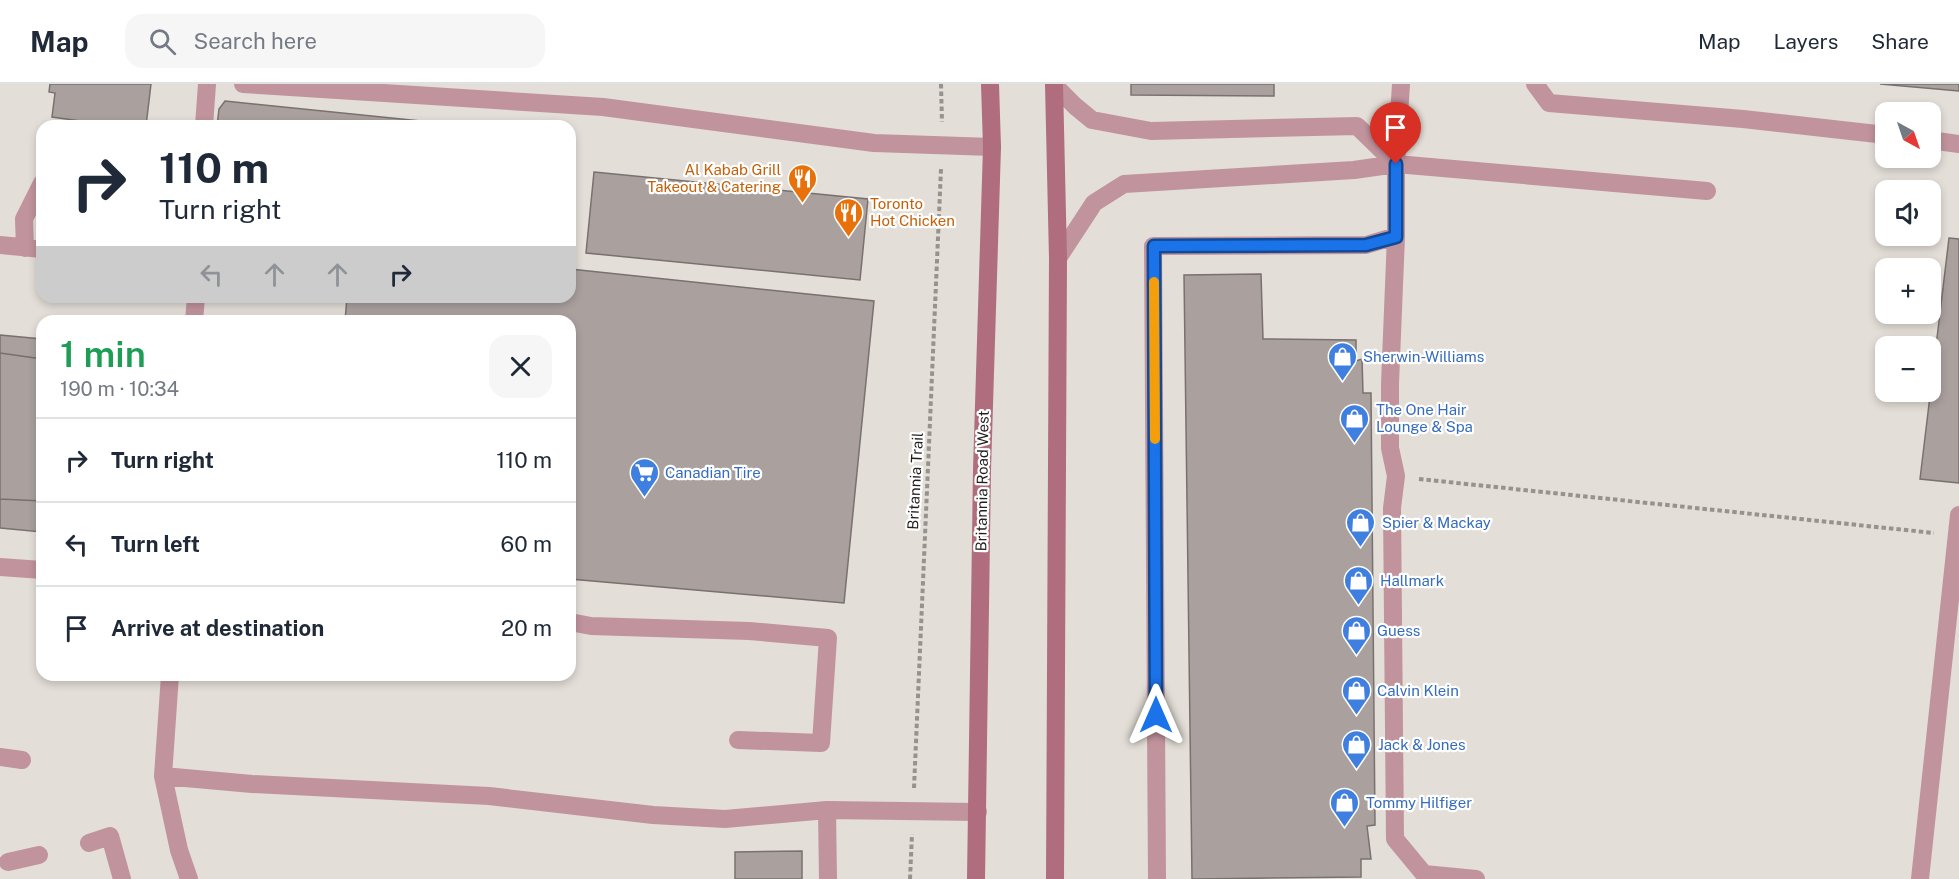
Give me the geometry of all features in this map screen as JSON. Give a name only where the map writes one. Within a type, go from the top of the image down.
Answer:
[{"type":"main road","name":"Britannia Road West","points":[[976,879],[982,470],[992,147],[990,84]]},
{"type":"main road","points":[[1054,85],[1058,258],[1055,879]]},
{"type":"lane","points":[[204,120],[207,84]]},
{"type":"lane","points":[[243,84],[603,107],[874,143],[992,147]]},
{"type":"lane","points":[[1401,84],[1396,164],[1396,237],[1390,384],[1390,448],[1396,476],[1392,508],[1395,839],[1424,874],[1476,879]]},
{"type":"lane","points":[[1535,84],[1549,103],[1737,118],[1875,134]]},
{"type":"lane","points":[[1054,85],[1092,120],[1151,131],[1357,126],[1396,164]]},
{"type":"lane","points":[[1941,142],[1959,144]]},
{"type":"lane","points":[[1058,258],[1095,203],[1124,184],[1354,170],[1396,164],[1707,191]]},
{"type":"lane","points":[[0,245],[33,248],[24,219],[36,195]]},
{"type":"lane","points":[[1157,879],[1154,246],[1366,245],[1396,237]]},
{"type":"lane","points":[[1920,879],[1959,515]]},
{"type":"lane","points":[[0,567],[36,570]]},
{"type":"lane","points":[[576,623],[591,626],[726,630],[828,638],[821,743],[738,740]]},
{"type":"lane","points":[[170,681],[163,776],[179,850],[189,879]]},
{"type":"lane","points":[[0,757],[22,760]]},
{"type":"lane","points":[[163,776],[252,784],[489,796],[653,815],[725,819],[827,810],[978,812]]},
{"type":"lane","points":[[827,810],[828,879]]},
{"type":"lane","points":[[89,843],[110,836],[122,879]]},
{"type":"lane","points":[[8,862],[39,855]]},
{"type":"path","name":"Britannia Trail","points":[[910,879],[942,147],[941,84]]},
{"type":"path","points":[[1396,476],[1958,535]]},
{"type":"building","points":[[50,84],[151,84],[147,120],[73,120],[52,117],[55,93],[49,92]]},
{"type":"building","points":[[1131,84],[1274,84],[1274,96],[1131,95]]},
{"type":"building","points":[[1880,84],[1959,84],[1959,91]]},
{"type":"building","points":[[225,101],[411,120],[218,120],[219,109]]},
{"type":"building","points":[[594,172],[868,199],[860,280],[586,253]]},
{"type":"building","points":[[1949,238],[1959,239],[1959,483],[1920,479],[1929,402],[1941,402],[1941,336],[1937,336],[1939,324],[1941,324],[1941,304]]},
{"type":"building","points":[[576,270],[874,301],[844,603],[576,580],[576,315],[346,315],[346,303],[576,303]]},
{"type":"building","points":[[1261,274],[1263,339],[1356,340],[1356,361],[1362,359],[1363,393],[1371,393],[1375,825],[1367,826],[1371,859],[1361,859],[1361,877],[1192,879],[1184,275]]},
{"type":"building","points":[[0,335],[36,338],[36,531],[0,528]]},
{"type":"building","points":[[0,353],[36,358],[36,501],[0,499]]},
{"type":"building","points":[[802,851],[802,879],[735,879],[735,852]]},
{"type":"slow traffic","points":[[1154,282],[1155,439]]},
{"type":"place","name":"Al Kabab Grill Takeout & Catering","points":[[802,204]]},
{"type":"place","name":"Toronto Hot Chicken","points":[[849,238]]},
{"type":"place","name":"Sherwin-Williams","points":[[1342,382]]},
{"type":"place","name":"The One Hair Lounge & Spa","points":[[1355,444]]},
{"type":"place","name":"Canadian Tire","points":[[644,498]]},
{"type":"place","name":"Spier & Mackay","points":[[1361,548]]},
{"type":"place","name":"Hallmark","points":[[1359,606]]},
{"type":"place","name":"Guess","points":[[1356,656]]},
{"type":"place","name":"Calvin Klein","points":[[1356,716]]},
{"type":"place","name":"Jack & Jones","points":[[1357,770]]},
{"type":"place","name":"Tommy Hilfiger","points":[[1345,828]]},
{"type":"route","points":[[1156,715],[1154,246],[1366,245],[1396,237],[1396,164]]}]
